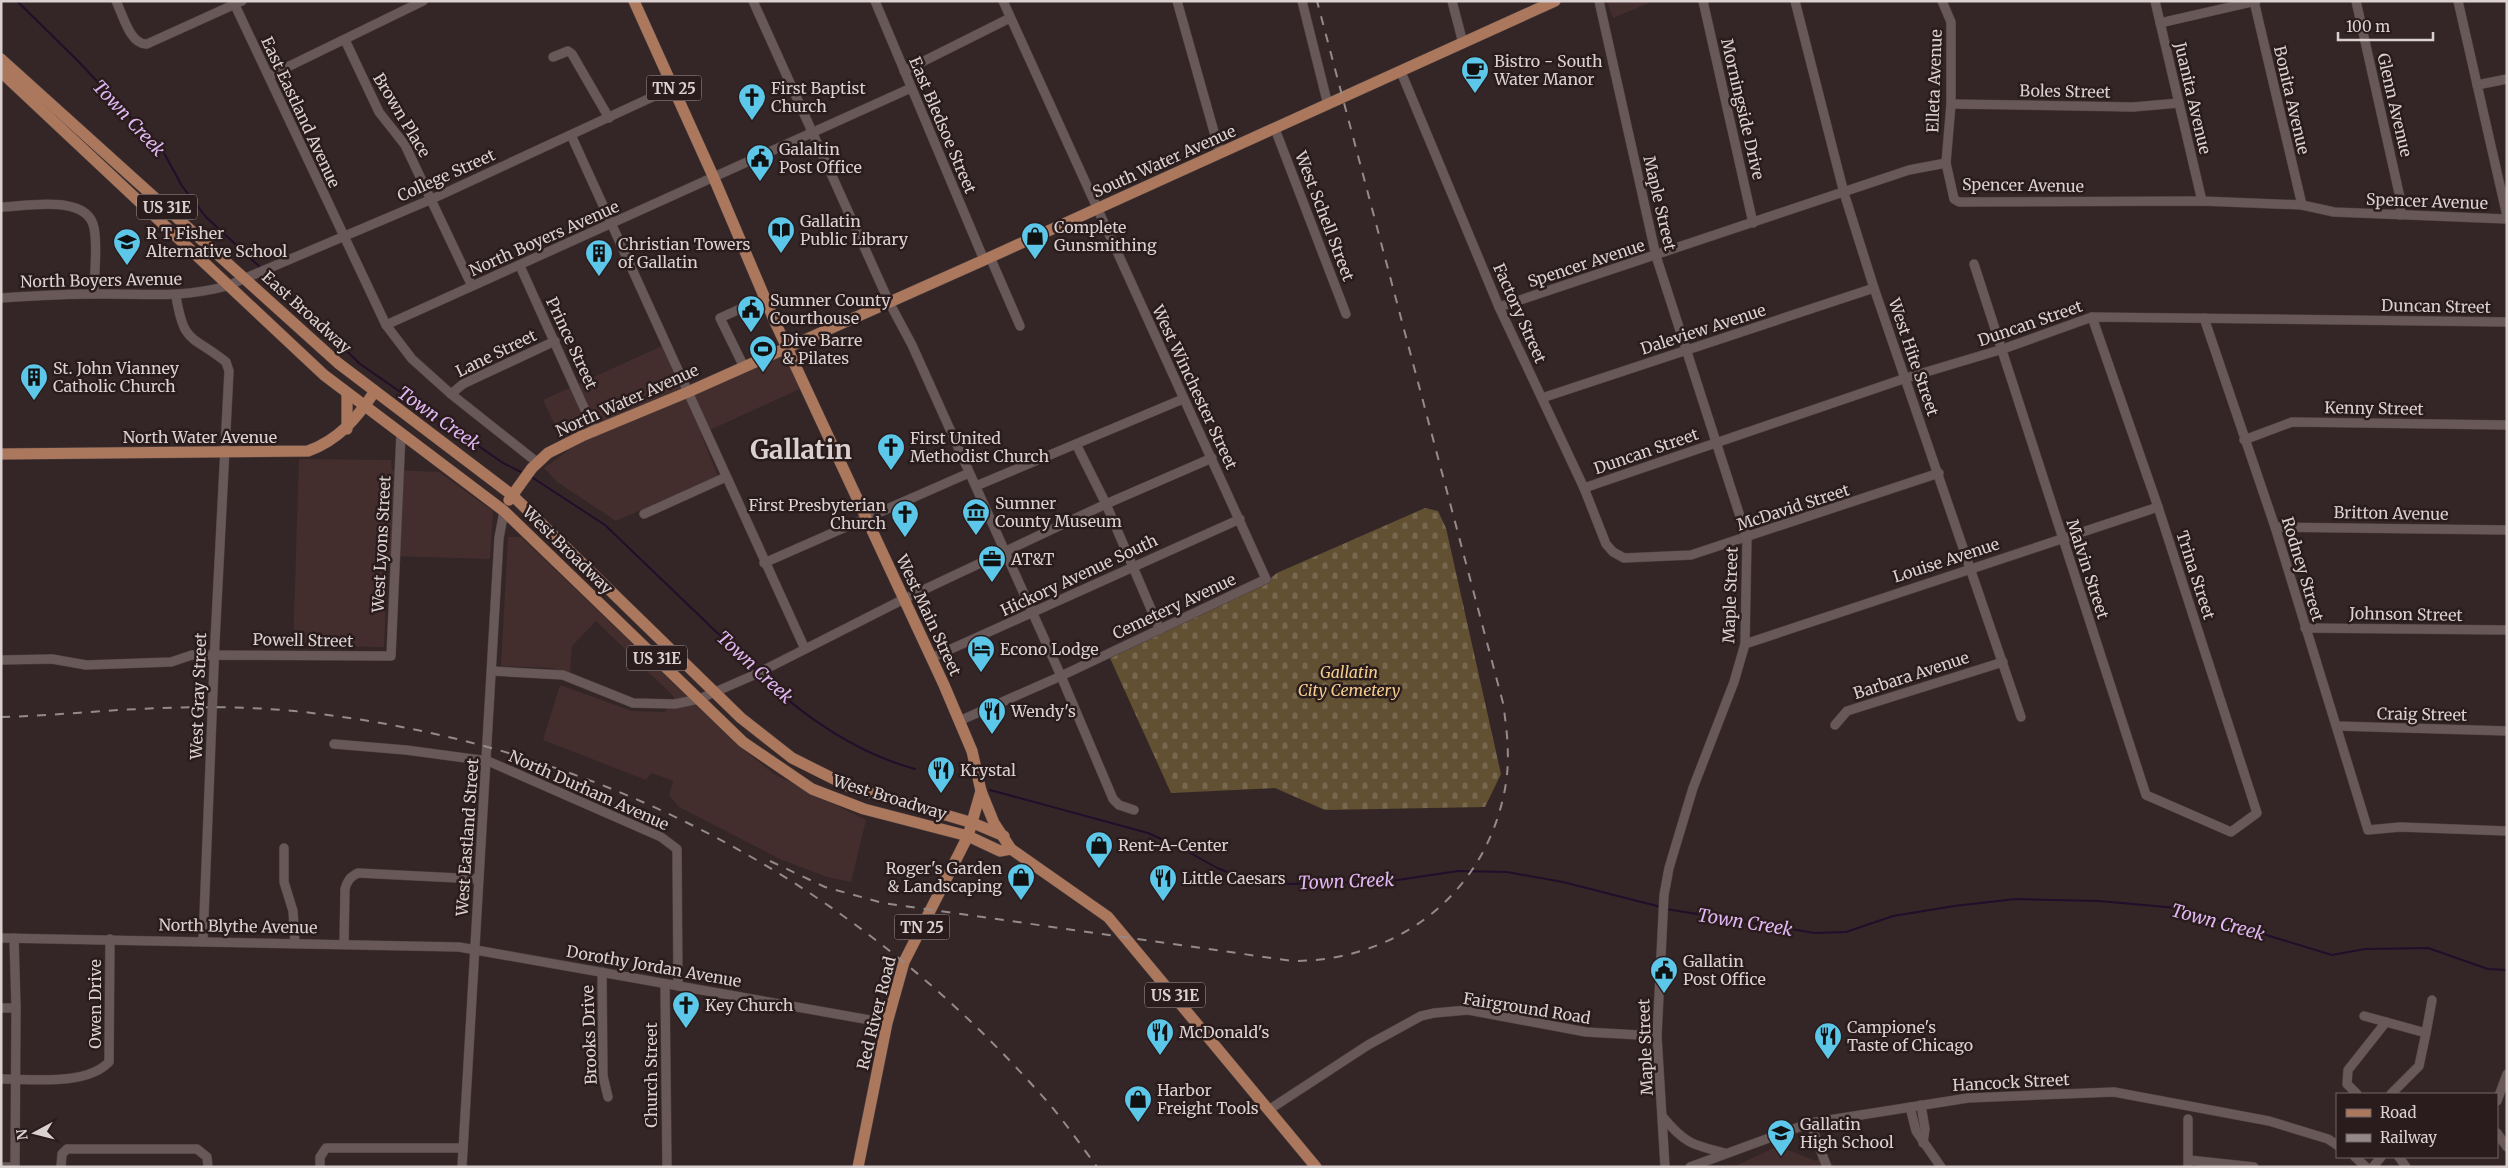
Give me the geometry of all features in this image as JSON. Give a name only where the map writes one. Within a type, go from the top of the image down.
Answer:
[{"type":"main road","name":"TN 25","points":[[634,1],[674,87],[786,347]]},
{"type":"main road","name":"South Water Avenue","points":[[786,347],[987,259],[1553,2]]},
{"type":"main road","name":"East Broadway","points":[[1,59],[338,363],[512,495]]},
{"type":"main road","name":"US 31E","points":[[1,72],[324,375],[376,416],[413,440],[504,511]]},
{"type":"main road","name":"North Water Avenue","points":[[504,511],[520,484],[535,465],[548,453],[786,347]]},
{"type":"main road","name":"West Main Street","points":[[786,347],[959,721],[974,759],[980,791]]},
{"type":"main road","name":"North Water Avenue","points":[[1,454],[308,451],[332,440],[347,429],[375,391]]},
{"type":"main road","points":[[347,393],[347,429],[376,416]]},
{"type":"main road","name":"West Broadway","points":[[512,495],[716,693]]},
{"type":"main road","name":"West Broadway","points":[[504,511],[743,742],[812,789],[864,809],[968,836],[1000,851],[1011,849]]},
{"type":"main road","name":"US 31E","points":[[716,693],[741,718],[792,758],[866,794],[973,823],[1005,837],[1011,849],[1108,917],[1270,1109],[1316,1167]]},
{"type":"main road","points":[[820,792],[826,775]]},
{"type":"main road","points":[[980,791],[994,823],[1005,837]]},
{"type":"main road","name":"Red River Road","points":[[858,1167],[887,1023],[904,962],[968,836],[980,791]]},
{"type":"street","points":[[116,1],[135,41],[142,45],[237,2]]},
{"type":"street","points":[[269,76],[423,1]]},
{"type":"street","points":[[753,1],[889,302],[912,345],[976,486],[1061,676],[1113,799],[1119,806],[1134,810]]},
{"type":"street","name":"East Bledsoe Street","points":[[875,1],[911,88],[987,259],[1020,326]]},
{"type":"street","name":"West Winchester Street","points":[[1003,1],[1182,399],[1212,458],[1266,579]]},
{"type":"street","points":[[1177,1],[1220,153]]},
{"type":"street","points":[[1302,1],[1328,105]]},
{"type":"street","points":[[1452,1],[1463,43]]},
{"type":"street","name":"Maple Street","points":[[1599,1],[1656,256],[1747,538],[1745,644],[1734,682],[1692,788],[1669,868],[1661,921],[1657,1036],[1665,1167]]},
{"type":"street","name":"Morningside Drive","points":[[1703,1],[1753,223]]},
{"type":"street","name":"West Hite Street","points":[[1795,1],[1844,193],[1874,288],[2022,717]]},
{"type":"street","name":"Elleta Avenue","points":[[1942,1],[1951,22],[1951,104],[1946,163]]},
{"type":"street","name":"Juanita Avenue","points":[[2155,1],[2202,201]]},
{"type":"street","points":[[2160,23],[2255,1]]},
{"type":"street","name":"Bonita Avenue","points":[[2255,1],[2302,205]]},
{"type":"street","name":"Glenn Avenue","points":[[2356,1],[2401,202],[2400,215]]},
{"type":"street","points":[[2458,1],[2507,218]]},
{"type":"street","name":"East Eastland Avenue","points":[[237,2],[342,235],[386,325],[412,358],[451,394],[535,465]]},
{"type":"street","points":[[904,71],[1010,18]]},
{"type":"street","name":"Brown Place","points":[[345,40],[379,112],[405,145],[472,286]]},
{"type":"street","points":[[553,57],[568,51],[572,54],[609,118]]},
{"type":"street","name":"Factory Street","points":[[1400,72],[1499,306],[1584,488],[1606,544],[1613,552],[1624,558]]},
{"type":"street","points":[[2477,85],[2507,79]]},
{"type":"street","name":"College Street","points":[[227,286],[342,235],[432,199],[674,87]]},
{"type":"street","name":"North Boyers Avenue","points":[[386,325],[911,88]]},
{"type":"street","name":"Boles Street","points":[[1951,104],[2133,107],[2179,103]]},
{"type":"street","name":"West Schell Street","points":[[1275,129],[1346,314]]},
{"type":"street","points":[[571,135],[613,224],[764,563],[805,649]]},
{"type":"street","name":"Spencer Avenue","points":[[1499,306],[1656,256],[1909,170],[1946,163],[1952,193],[1954,199],[1959,202],[2202,201],[2302,205],[2334,212],[2507,218]]},
{"type":"street","points":[[1,207],[63,205],[80,208],[88,215],[95,229],[94,294]]},
{"type":"street","name":"Malvin Street","points":[[1974,264],[2146,795],[2231,832]]},
{"type":"street","name":"Prince Street","points":[[520,266],[595,432]]},
{"type":"street","name":"North Boyers Avenue","points":[[1,298],[94,294],[176,296],[227,286]]},
{"type":"street","name":"Daleview Avenue","points":[[1542,398],[1874,288]]},
{"type":"street","name":"West Gray Street","points":[[176,296],[181,325],[190,338],[226,362],[229,371],[214,654],[203,941]]},
{"type":"street","points":[[744,367],[720,318],[764,298]]},
{"type":"street","name":"Duncan Street","points":[[1584,488],[1906,378],[2003,349],[2092,317],[2507,322]]},
{"type":"street","name":"Trina Street","points":[[2092,317],[2158,507],[2257,814],[2231,832]]},
{"type":"street","name":"Rodney Street","points":[[2204,318],[2244,440],[2276,527],[2305,628],[2368,830],[2400,826],[2507,831]]},
{"type":"street","name":"Lane Street","points":[[451,394],[463,384],[555,341]]},
{"type":"street","points":[[976,486],[1182,399]]},
{"type":"street","name":"Kenny Street","points":[[2244,440],[2292,422],[2507,425]]},
{"type":"street","name":"West Lyons Street","points":[[391,656],[401,433]]},
{"type":"street","points":[[1076,444],[1106,504],[1160,630]]},
{"type":"street","points":[[492,671],[563,675],[633,703],[675,704],[699,699],[754,676],[904,599],[1106,504],[1212,458]]},
{"type":"street","points":[[764,563],[867,520],[969,473]]},
{"type":"street","name":"McDavid Street","points":[[1624,558],[1691,556],[1939,473]]},
{"type":"street","points":[[644,514],[726,477]]},
{"type":"street","name":"Louise Avenue","points":[[1745,644],[2158,507]]},
{"type":"street","name":"West Eastland Street","points":[[462,1167],[478,879],[488,761],[499,538],[504,511]]},
{"type":"street","name":"Hickory Avenue South","points":[[931,658],[1240,519]]},
{"type":"street","name":"Britton Avenue","points":[[2276,527],[2507,530]]},
{"type":"street","name":"Cemetery Avenue","points":[[959,721],[1061,676],[1266,579]]},
{"type":"street","name":"Johnson Street","points":[[2305,628],[2507,630]]},
{"type":"street","name":"Powell Street","points":[[1,660],[52,658],[86,665],[171,662],[192,655],[214,654],[391,656]]},
{"type":"street","name":"Barbara Avenue","points":[[1835,726],[1847,711],[2003,662]]},
{"type":"street","name":"Craig Street","points":[[2337,726],[2507,731]]},
{"type":"street","name":"North Durham Avenue","points":[[334,744],[406,750],[488,761],[660,837],[678,849],[678,986]]},
{"type":"street","points":[[284,848],[284,882],[293,911],[295,942]]},
{"type":"street","points":[[344,944],[345,889],[347,881],[358,873],[478,879]]},
{"type":"street","name":"North Blythe Avenue","points":[[1,938],[295,942],[474,948]]},
{"type":"street","points":[[1,1167],[14,1167],[16,1008],[14,938]]},
{"type":"street","name":"Owen Drive","points":[[16,1079],[84,1077],[99,1071],[109,1062],[110,939]]},
{"type":"street","name":"Dorothy Jordan Avenue","points":[[474,948],[887,1023]]},
{"type":"street","name":"Brooks Drive","points":[[602,972],[602,1076],[608,1097]]},
{"type":"street","name":"Church Street","points":[[665,984],[667,1167]]},
{"type":"street","points":[[2392,1093],[2419,1066],[2432,1000]]},
{"type":"street","points":[[1,1008],[16,1008]]},
{"type":"street","name":"Fairground Road","points":[[1270,1109],[1368,1045],[1421,1016],[1434,1013],[1468,1010],[1586,1032],[1657,1036]]},
{"type":"street","points":[[2364,1016],[2426,1034]]},
{"type":"street","points":[[2356,1093],[2347,1084],[2348,1070],[2386,1022]]},
{"type":"street","points":[[2498,1098],[2507,1074]]},
{"type":"street","points":[[1,1078],[16,1079]]},
{"type":"street","name":"Hancock Street","points":[[1690,1167],[1810,1123],[1968,1098],[2114,1092],[2269,1121],[2328,1139],[2336,1144]]},
{"type":"street","points":[[1921,1105],[1925,1129],[1923,1143]]},
{"type":"street","points":[[1910,1107],[1916,1130],[1941,1167]]},
{"type":"street","points":[[1662,1116],[1686,1142],[1726,1153]]},
{"type":"street","points":[[2188,1119],[2188,1163],[2254,1167]]},
{"type":"street","points":[[1810,1123],[1827,1167]]},
{"type":"street","points":[[2498,1134],[2507,1147]]},
{"type":"street","points":[[320,1167],[320,1157],[326,1148],[463,1148]]},
{"type":"street","points":[[61,1167],[62,1154],[67,1149],[95,1149],[197,1150],[207,1157],[208,1167]]},
{"type":"street","points":[[1708,1167],[1726,1153]]},
{"type":"street","points":[[2356,1158],[2366,1167]]},
{"type":"shaded area","points":[[1607,1],[1648,1],[1649,3],[1613,18]]},
{"type":"shaded area","points":[[662,346],[685,397],[784,352],[800,389],[701,434],[718,476],[616,521],[557,482],[544,468],[567,451],[543,400]]},
{"type":"shaded area","points":[[299,459],[391,460],[392,470],[439,472],[493,511],[490,559],[388,556],[384,647],[293,646]]},
{"type":"shaded area","points":[[508,537],[521,537],[740,747],[774,774],[866,820],[851,882],[827,877],[782,860],[679,807],[669,795],[673,781],[651,773],[646,780],[543,740],[560,685],[632,711],[665,712],[674,697],[596,621],[572,646],[570,673],[551,668],[501,666]]},
{"type":"shaded area","name":"Gallatin High School","points":[[1778,1146],[1816,1161],[1824,1153],[1835,1167],[1733,1167]]},
{"type":"green space","name":"Gallatin City Cemetery","points":[[1425,508],[1438,511],[1446,528],[1501,774],[1485,807],[1325,810],[1275,788],[1171,793],[1110,658],[1262,585],[1277,573]]},
{"type":"waterway","name":"Town Creek","points":[[17,1],[79,62],[164,153],[182,186],[206,217],[261,268]]},
{"type":"waterway","name":"Town Creek","points":[[266,273],[360,364],[503,463],[523,473]]},
{"type":"waterway","name":"Town Creek","points":[[530,476],[605,525],[757,671]]},
{"type":"waterway","name":"Town Creek","points":[[760,674],[776,690],[812,719],[832,732],[873,754],[915,769]]},
{"type":"waterway","name":"Town Creek","points":[[990,790],[1148,833],[1185,850],[1217,868],[1245,879],[1290,884],[1391,881],[1458,871],[1507,872],[1563,882],[1661,907]]},
{"type":"waterway","name":"Town Creek","points":[[1666,909],[1815,933],[1846,932],[1893,916],[1954,906],[2016,899],[2099,901],[2177,908],[2332,955],[2365,949],[2428,948],[2488,969],[2507,970]]},
{"type":"railway","points":[[770,861],[825,887],[883,903],[1293,961],[1332,958],[1369,948],[1403,933],[1434,912],[1460,886],[1481,856],[1496,821],[1506,783],[1508,743],[1503,703],[1317,1]]},
{"type":"railway","points":[[1,717],[184,707],[275,709],[320,714],[423,731],[523,757],[620,792],[712,835],[800,887],[884,946],[962,1013],[1035,1088],[1059,1116],[1097,1167]]},
{"type":"place","name":"Bistro - South Water Manor","points":[[1475,94]]},
{"type":"place","name":"First Baptist Church","points":[[752,121]]},
{"type":"place","name":"Galaltin Post Office","points":[[760,182]]},
{"type":"place","name":"Gallatin Public Library","points":[[781,254]]},
{"type":"place","name":"Complete Gunsmithing","points":[[1035,260]]},
{"type":"place","name":"R T Fisher Alternative School","points":[[127,266]]},
{"type":"place","name":"Christian Towers of Gallatin","points":[[599,277]]},
{"type":"place","name":"Sumner County Courthouse","points":[[751,333]]},
{"type":"place","name":"Dive Barre & Pilates","points":[[763,373]]},
{"type":"place","name":"St. John Vianney Catholic Church","points":[[34,401]]},
{"type":"place","name":"First United Methodist Church","points":[[891,471]]},
{"type":"place","name":"Sumner County Museum","points":[[976,536]]},
{"type":"place","name":"First Presbyterian Church","points":[[905,538]]},
{"type":"place","name":"AT&T","points":[[992,583]]},
{"type":"place","name":"Econo Lodge","points":[[981,673]]},
{"type":"place","name":"Wendy's","points":[[992,735]]},
{"type":"place","name":"Krystal","points":[[941,794]]},
{"type":"place","name":"Rent-A-Center","points":[[1099,869]]},
{"type":"place","name":"Roger's Garden & Landscaping","points":[[1021,901]]},
{"type":"place","name":"Little Caesars","points":[[1163,902]]},
{"type":"place","name":"Gallatin Post Office","points":[[1664,994]]},
{"type":"place","name":"Key Church","points":[[686,1029]]},
{"type":"place","name":"McDonald's","points":[[1160,1056]]},
{"type":"place","name":"Campione's Taste of Chicago","points":[[1828,1060]]},
{"type":"place","name":"Harbor Freight Tools","points":[[1138,1123]]},
{"type":"place","name":"Gallatin High School","points":[[1781,1157]]},
{"type":"district","name":"Gallatin","points":[[801,449]]}]
